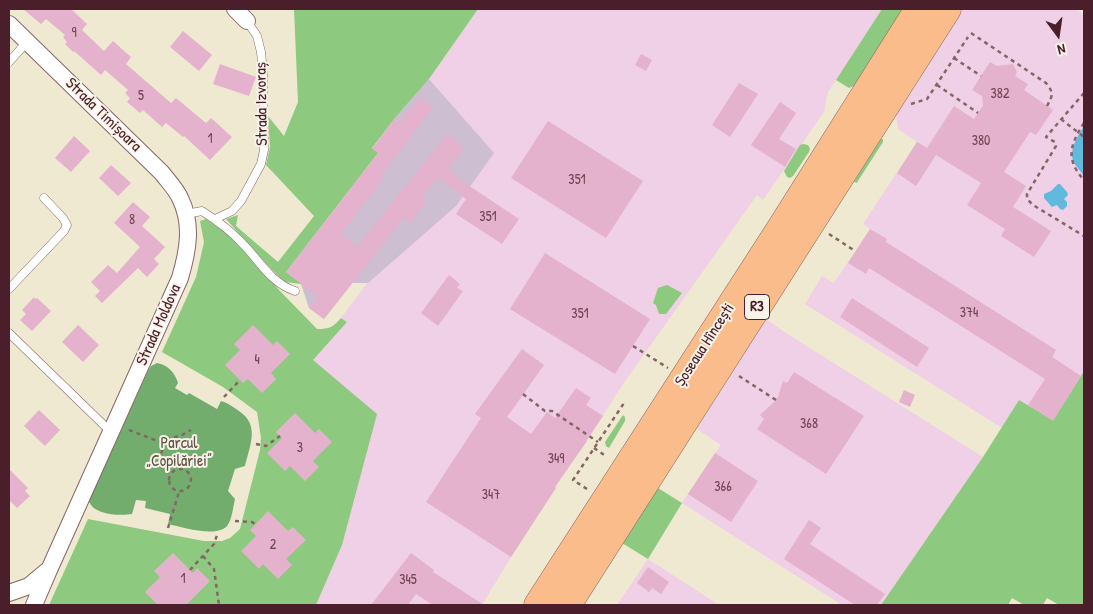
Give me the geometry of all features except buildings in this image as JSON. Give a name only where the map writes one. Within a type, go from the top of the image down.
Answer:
[{"type":"highway","name":"Șoseaua Hîncești","points":[[538,605],[781,228],[919,9]]},
{"type":"highway","name":"Șoseaua Hîncești","points":[[567,605],[947,9]]},
{"type":"street","name":"Strada Izvoraș","points":[[235,9],[247,21]]},
{"type":"street","name":"Strada Timișoara","points":[[9,24],[162,173],[180,197],[186,214]]},
{"type":"street","name":"Strada Moldova","points":[[34,605],[49,570],[118,430],[180,278],[186,256],[189,232],[186,214]]},
{"type":"street","name":"Strada Moldova","points":[[9,593],[29,586],[49,570]]},
{"type":"lane","name":"Strada Izvoraș","points":[[215,219],[232,211],[241,201],[261,164],[264,150],[264,96],[261,52],[257,36],[247,21]]},
{"type":"lane","points":[[9,62],[27,42]]},
{"type":"lane","points":[[9,289],[64,231],[67,225],[44,198]]},
{"type":"lane","points":[[186,214],[202,211],[215,219],[240,241],[278,283],[295,291]]},
{"type":"lane","points":[[9,333],[118,430]]},
{"type":"path","points":[[971,33],[1046,83],[1052,90],[1052,96],[1047,106]]},
{"type":"path","points":[[883,110],[927,100],[968,37]]},
{"type":"path","points":[[954,58],[981,76]]},
{"type":"path","points":[[937,85],[978,113]]},
{"type":"path","points":[[1084,92],[1046,137],[1055,142],[1056,146],[1027,194],[1027,199],[1033,205],[1084,236]]},
{"type":"path","points":[[1061,119],[1084,137]]},
{"type":"path","points":[[1084,123],[1073,142],[1071,154],[1074,167],[1084,180]]},
{"type":"path","points":[[811,222],[855,251]]},
{"type":"path","points":[[633,346],[670,370]]},
{"type":"path","points":[[721,364],[776,400]]},
{"type":"path","points":[[224,397],[240,380]]},
{"type":"path","points":[[523,394],[545,411],[552,411],[598,442]]},
{"type":"path","points":[[588,489],[573,480],[624,404]]},
{"type":"path","points":[[118,430],[160,442],[182,435],[190,430]]},
{"type":"path","points":[[256,444],[266,446],[280,436]]},
{"type":"path","points":[[165,441],[160,466],[171,474]]},
{"type":"path","points":[[594,448],[607,457]]},
{"type":"path","points":[[181,469],[188,471],[192,477],[190,488],[183,492],[173,489],[169,484],[171,474],[181,469]]},
{"type":"path","points":[[168,528],[179,492]]},
{"type":"path","points":[[235,521],[252,522],[255,524]]},
{"type":"path","points":[[190,570],[214,544],[217,535]]},
{"type":"path","points":[[203,556],[214,569],[219,605]]},
{"type":"shaded area","points":[[478,9],[882,9],[828,92],[824,112],[763,200],[757,195],[619,390],[587,441],[562,476],[482,605],[316,605],[342,545],[313,360],[347,322],[341,318],[364,287],[493,153],[429,79]]},
{"type":"shaded area","points":[[963,9],[1077,9],[1084,16],[1084,371],[1053,421],[1019,400],[1002,428],[805,304],[822,276],[834,283],[870,229],[863,224],[917,142],[898,129],[896,114]]},
{"type":"shaded area","points":[[429,79],[494,153],[456,206],[368,283],[352,283],[324,319],[309,308],[301,284],[286,272],[378,154],[372,149],[395,118]]},
{"type":"shaded area","points":[[766,319],[983,457],[881,605],[842,605],[682,503],[721,445],[697,429]]},
{"type":"shaded area","points":[[648,559],[719,605],[617,605]]},
{"type":"green space","points":[[294,9],[478,9],[429,79],[372,148],[378,153],[286,272],[302,284],[285,282],[226,219],[238,215],[236,226],[278,262],[314,216],[266,165],[270,147],[268,116],[284,136],[298,102]]},
{"type":"green space","points":[[882,9],[902,9],[904,12],[860,83],[849,88],[836,80]]},
{"type":"green space","points":[[881,139],[883,139],[883,142],[857,183],[854,182],[855,180]]},
{"type":"green space","points":[[800,145],[808,145],[809,152],[793,176],[787,177],[784,171]]},
{"type":"green space","points":[[206,219],[238,244],[317,329],[331,327],[341,318],[347,322],[313,360],[377,414],[342,545],[316,605],[49,605],[88,519],[204,541],[222,541],[230,538],[240,529],[260,450],[261,438],[257,412],[223,387],[162,352],[196,277],[204,242],[200,221]]},
{"type":"green space","points":[[667,285],[682,293],[666,314],[659,314],[656,305],[653,303],[658,288]]},
{"type":"green space","name":"Parcul „Copilăriei”","points":[[157,363],[168,368],[173,373],[178,383],[175,388],[187,395],[189,393],[217,409],[221,401],[226,403],[239,411],[250,423],[252,436],[249,451],[245,466],[235,469],[228,491],[235,499],[232,513],[229,523],[222,529],[199,531],[168,524],[170,514],[145,508],[146,501],[136,500],[132,514],[121,515],[101,512],[92,506],[89,501],[148,371],[151,366]]},
{"type":"green space","points":[[1084,371],[1084,605],[1059,605],[1047,598],[1043,605],[1024,605],[1012,598],[1008,605],[881,605],[983,457],[1019,400],[1053,420]]},
{"type":"green space","points":[[623,415],[625,421],[609,448],[605,442]]},
{"type":"green space","points":[[658,488],[682,503],[648,559],[622,543]]},
{"type":"water","points":[[1084,126],[1084,176],[1074,163],[1072,153],[1074,143]]},
{"type":"water","points":[[1058,184],[1068,195],[1064,199],[1067,202],[1067,206],[1063,210],[1057,205],[1052,207],[1044,198],[1044,194],[1051,191]]}]
